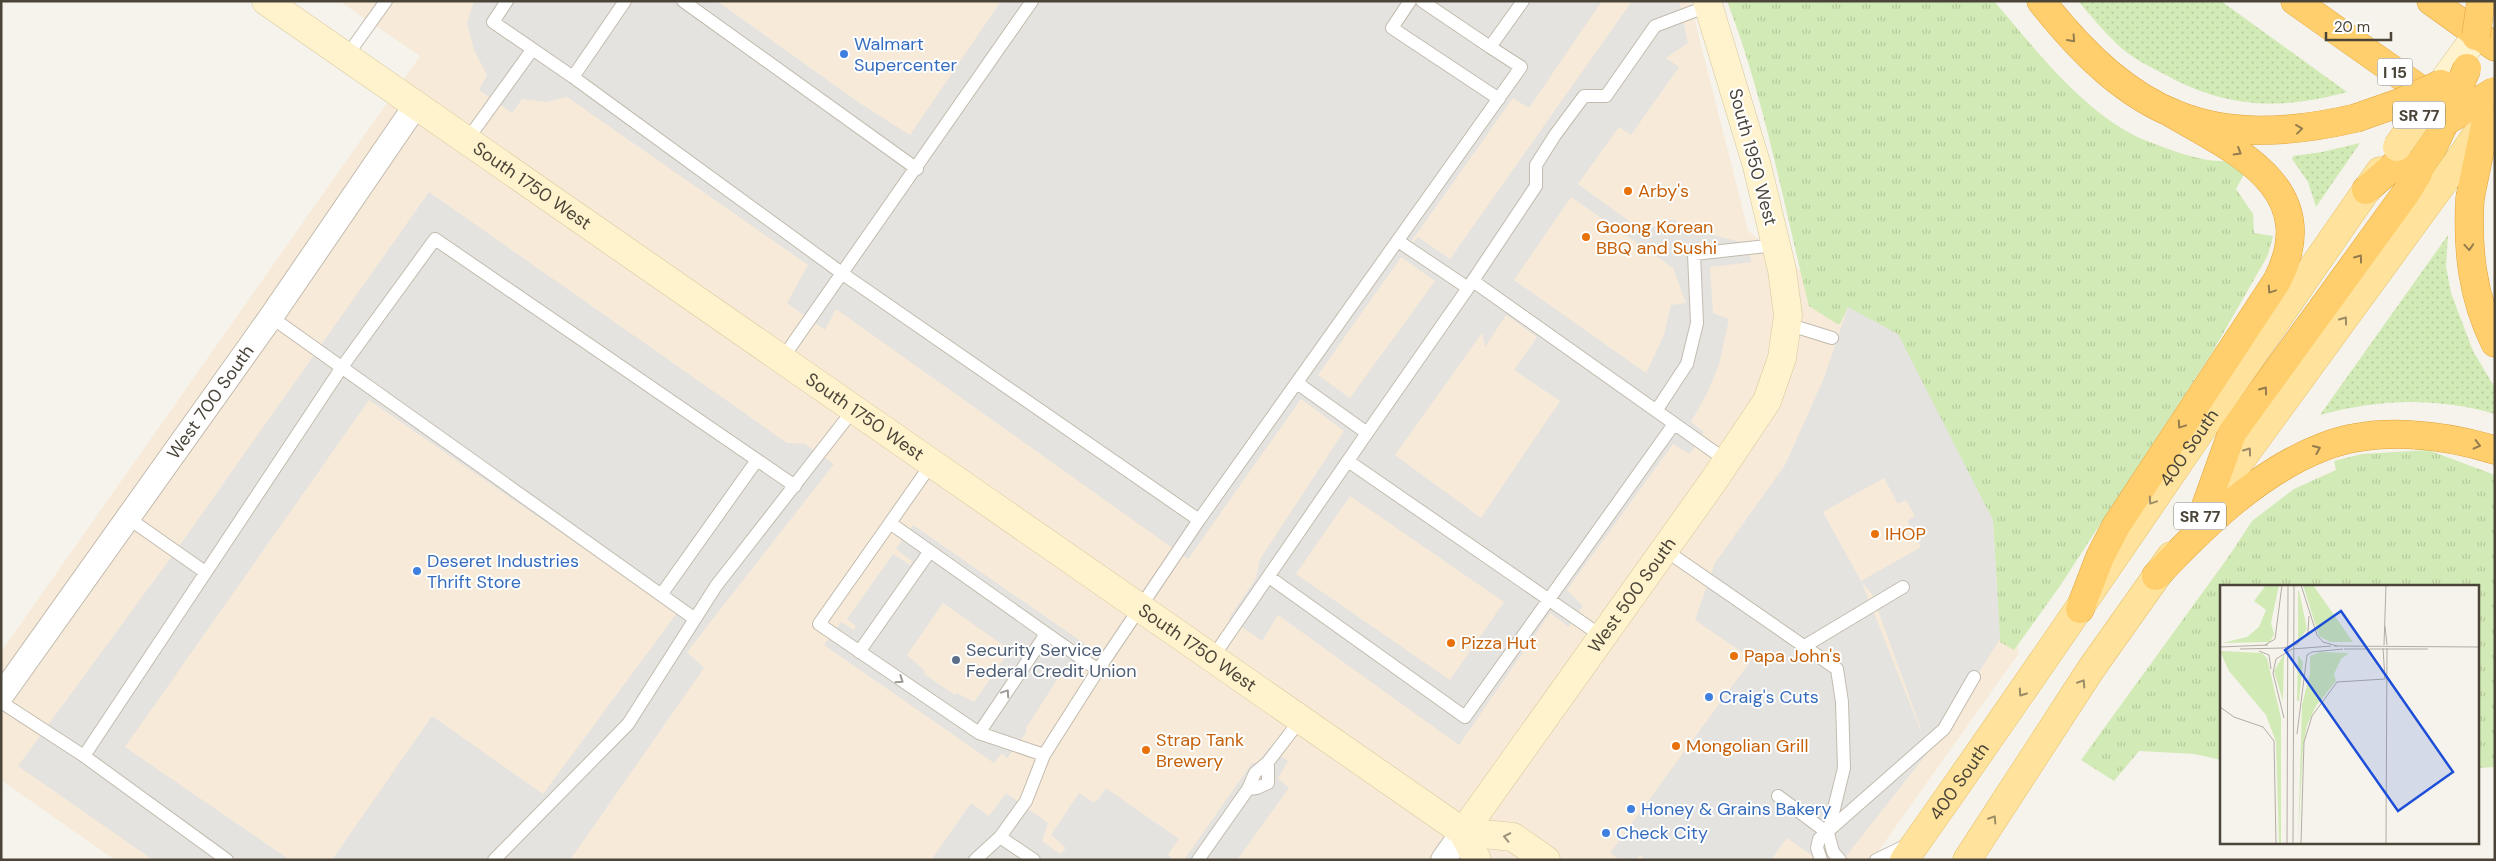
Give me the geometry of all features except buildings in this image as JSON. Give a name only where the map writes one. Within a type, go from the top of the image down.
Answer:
[{"type":"highway","points":[[2041,1],[2068,36],[2098,66],[2131,91],[2242,155],[2265,173],[2282,197],[2291,225],[2288,252],[2277,281],[2116,526],[2093,574],[2080,609]]},
{"type":"highway","name":"I 15","points":[[2295,1],[2492,124]]},
{"type":"highway","points":[[2431,1],[2488,44]]},
{"type":"highway","points":[[2481,1],[2488,44]]},
{"type":"highway","points":[[2166,110],[2203,123],[2244,131],[2294,130],[2356,118],[2399,103],[2441,84],[2467,68],[2488,44]]},
{"type":"highway","points":[[2418,162],[2445,122],[2467,68]]},
{"type":"highway","points":[[2495,90],[2492,124],[2470,198],[2468,230],[2474,284],[2481,309],[2495,343]]},
{"type":"highway","points":[[2445,122],[2495,90]]},
{"type":"highway","points":[[2156,576],[2185,546],[2229,506],[2291,462],[2324,446],[2367,437],[2419,436],[2465,442],[2495,450]]},
{"type":"main road","name":"South 1750 West","points":[[266,1],[1463,832]]},
{"type":"main road","name":"South 1950 West","points":[[1708,3],[1757,166],[1782,270],[1787,320]]},
{"type":"main road","name":"400 South","points":[[1967,860],[2091,669],[2204,511],[2418,162],[2441,84],[2488,44]]},
{"type":"main road","name":"400 South","points":[[1904,860],[2080,609],[2208,417],[2366,190],[2492,124]]},
{"type":"main road","name":"West 500 South","points":[[1463,832],[1665,550],[1767,401],[1782,358],[1787,320]]},
{"type":"main road","points":[[1463,832],[1477,860]]},
{"type":"main road","points":[[1463,832],[1513,837],[1546,860]]},
{"type":"street","name":"West 700 South","points":[[1,696],[271,317],[416,105]]},
{"type":"street","name":"West 500 South","points":[[1443,860],[1463,832]]},
{"type":"lane","points":[[346,57],[386,1]]},
{"type":"lane","points":[[507,1],[493,22],[573,76],[844,274],[1199,520]]},
{"type":"lane","points":[[573,76],[625,1]]},
{"type":"lane","points":[[683,1],[917,169]]},
{"type":"lane","points":[[782,359],[844,274],[1032,1]]},
{"type":"lane","points":[[1410,1],[1392,28],[1499,99]]},
{"type":"lane","points":[[975,860],[1000,837],[1026,801],[1044,756],[1098,670],[1199,520],[1521,67],[1422,1]]},
{"type":"lane","points":[[1490,47],[1522,1]]},
{"type":"lane","points":[[1213,657],[1536,186],[1536,165],[1555,135],[1584,96],[1606,96],[1655,26],[1708,3]]},
{"type":"lane","points":[[467,140],[532,50]]},
{"type":"lane","points":[[84,756],[342,367],[435,238],[795,486]]},
{"type":"lane","points":[[1398,241],[1470,284],[1727,461]]},
{"type":"lane","points":[[1656,411],[1687,364],[1697,323],[1694,254],[1776,245]]},
{"type":"lane","points":[[271,317],[695,619]]},
{"type":"lane","points":[[1787,320],[1832,338]]},
{"type":"lane","points":[[1297,383],[1367,432]]},
{"type":"lane","points":[[494,860],[628,724],[716,586],[854,409]]},
{"type":"lane","points":[[1269,577],[1465,717],[1674,424]]},
{"type":"lane","points":[[661,595],[757,460]]},
{"type":"lane","points":[[1348,461],[1603,637]]},
{"type":"lane","points":[[932,463],[819,624],[979,734],[1044,756]]},
{"type":"lane","points":[[128,518],[205,572]]},
{"type":"lane","points":[[890,523],[1098,670]]},
{"type":"lane","points":[[1665,550],[1837,669],[1842,702],[1844,768],[1828,833],[1833,852],[1840,860]]},
{"type":"lane","points":[[859,652],[930,551]]},
{"type":"lane","points":[[1803,647],[1902,587]]},
{"type":"lane","points":[[979,734],[1046,634]]},
{"type":"lane","points":[[1821,860],[1817,848],[1819,840],[1944,729],[1974,677]]},
{"type":"lane","points":[[1,702],[84,756],[227,860]]},
{"type":"lane","points":[[1198,860],[1248,789],[1255,773],[1268,762],[1301,718]]},
{"type":"lane","points":[[1778,796],[1828,833]]},
{"type":"lane","points":[[1000,837],[1034,860]]},
{"type":"lane","points":[[1876,860],[1920,838]]},
{"type":"shaded area","points":[[339,1],[1690,1],[1748,231],[1848,307],[1898,334],[1993,520],[2019,653],[1872,860],[115,860],[1,780],[1,652],[420,56]]},
{"type":"shaded area","points":[[474,1],[717,1],[861,104],[910,135],[1001,1],[1602,1],[1529,108],[1513,98],[1406,249],[1418,237],[1450,259],[1632,1],[1679,1],[1688,43],[1666,58],[1679,67],[1631,135],[1619,127],[1578,184],[1643,231],[1673,219],[1688,229],[1745,243],[1752,262],[1710,267],[1713,313],[1729,319],[1719,365],[1707,393],[1691,422],[1704,432],[1690,454],[1673,444],[1567,590],[1583,606],[1569,627],[1550,613],[1459,745],[1278,615],[1262,641],[1229,618],[1256,578],[1260,559],[1344,431],[1301,399],[1188,559],[836,309],[825,330],[787,303],[808,265],[567,97],[546,102],[522,99],[512,113],[479,90],[487,75],[474,50],[467,23]],"holes":[[[1571,197],[1673,268],[1686,303],[1671,305],[1664,335],[1646,373],[1514,280]],[[1401,257],[1435,281],[1350,398],[1318,375]],[[1506,315],[1537,337],[1514,370],[1560,401],[1481,518],[1395,455],[1482,333],[1485,347]],[[1350,496],[1504,602],[1450,680],[1296,574]]]},
{"type":"shaded area","points":[[429,192],[787,443],[805,444],[834,464],[687,652],[704,668],[570,860],[332,860],[432,716],[543,794],[677,613],[369,400],[125,747],[290,860],[153,860],[18,766],[175,552]]},
{"type":"shaded area","points":[[1848,307],[1898,334],[1993,520],[2000,639],[1929,751],[1843,860],[1818,860],[1787,838],[1771,860],[1646,860],[1640,855],[1636,860],[1619,860],[1610,853],[1752,659],[1695,620],[1715,563],[1785,465],[1824,378]],"holes":[[[1884,478],[1898,504],[1906,500],[1915,516],[1907,521],[1921,547],[1861,581],[1823,512]],[[1862,583],[1872,594],[1921,729],[1920,729]]]},
{"type":"shaded area","points":[[913,525],[1085,644],[1069,670],[1064,669],[1026,728],[1026,733],[1007,758],[1002,753],[994,763],[824,645],[841,622],[854,630],[856,626],[847,619],[893,554],[910,565],[912,561],[896,549]],"holes":[[[943,603],[1010,650],[974,702],[957,693],[955,695],[924,674],[925,671],[907,655]]]},
{"type":"shaded area","points":[[1269,748],[1288,761],[1278,778],[1289,788],[1237,860],[1184,860],[1252,763],[1257,763]]},
{"type":"shaded area","points":[[1106,788],[1179,839],[1168,855],[1174,860],[931,860],[971,803],[989,816],[1006,793],[1048,823],[1042,841],[1060,854],[1066,848],[1051,835],[1079,793],[1093,802],[1098,800]]},
{"type":"green space","points":[[1727,1],[1994,1],[2047,63],[2087,103],[2109,120],[2131,134],[2173,151],[2197,158],[2235,163],[2248,167],[2236,189],[2253,214],[2254,233],[2273,236],[2268,255],[2213,351],[2060,586],[2014,650],[2000,642],[1993,520],[1848,307],[1840,324],[1837,324],[1809,306],[1763,113]]},
{"type":"green space","points":[[2078,1],[2221,1],[2347,92],[2298,102],[2275,104],[2252,103],[2208,93],[2185,85],[2138,60],[2117,44]]},
{"type":"green space","points":[[2360,143],[2316,207],[2308,182],[2292,159],[2293,156],[2322,152]]},
{"type":"green space","points":[[2448,235],[2446,266],[2451,293],[2473,351],[2495,388],[2495,414],[2451,405],[2408,402],[2364,406],[2320,415]]},
{"type":"green space","points":[[2428,450],[2495,475],[2495,767],[2478,768],[2478,585],[2220,585],[2220,760],[2195,754],[2139,751],[2114,781],[2081,760],[2229,556],[2252,521],[2294,489],[2336,470],[2334,461],[2362,454]]},
{"type":"place","name":"Walmart Supercenter","points":[[844,54]]},
{"type":"place","name":"Arby's","points":[[1628,191]]},
{"type":"place","name":"Goong Korean BBQ and Sushi","points":[[1586,237]]},
{"type":"place","name":"IHOP","points":[[1875,534]]},
{"type":"place","name":"Deseret Industries Thrift Store","points":[[417,571]]},
{"type":"place","name":"Pizza Hut","points":[[1451,643]]},
{"type":"place","name":"Papa John's","points":[[1734,656]]},
{"type":"place","name":"Security Service Federal Credit Union","points":[[956,660]]},
{"type":"place","name":"Craig's Cuts","points":[[1709,697]]},
{"type":"place","name":"Mongolian Grill","points":[[1676,746]]},
{"type":"place","name":"Strap Tank Brewery","points":[[1146,750]]},
{"type":"place","name":"Honey & Grains Bakery","points":[[1631,809]]},
{"type":"place","name":"Check City","points":[[1606,833]]}]
